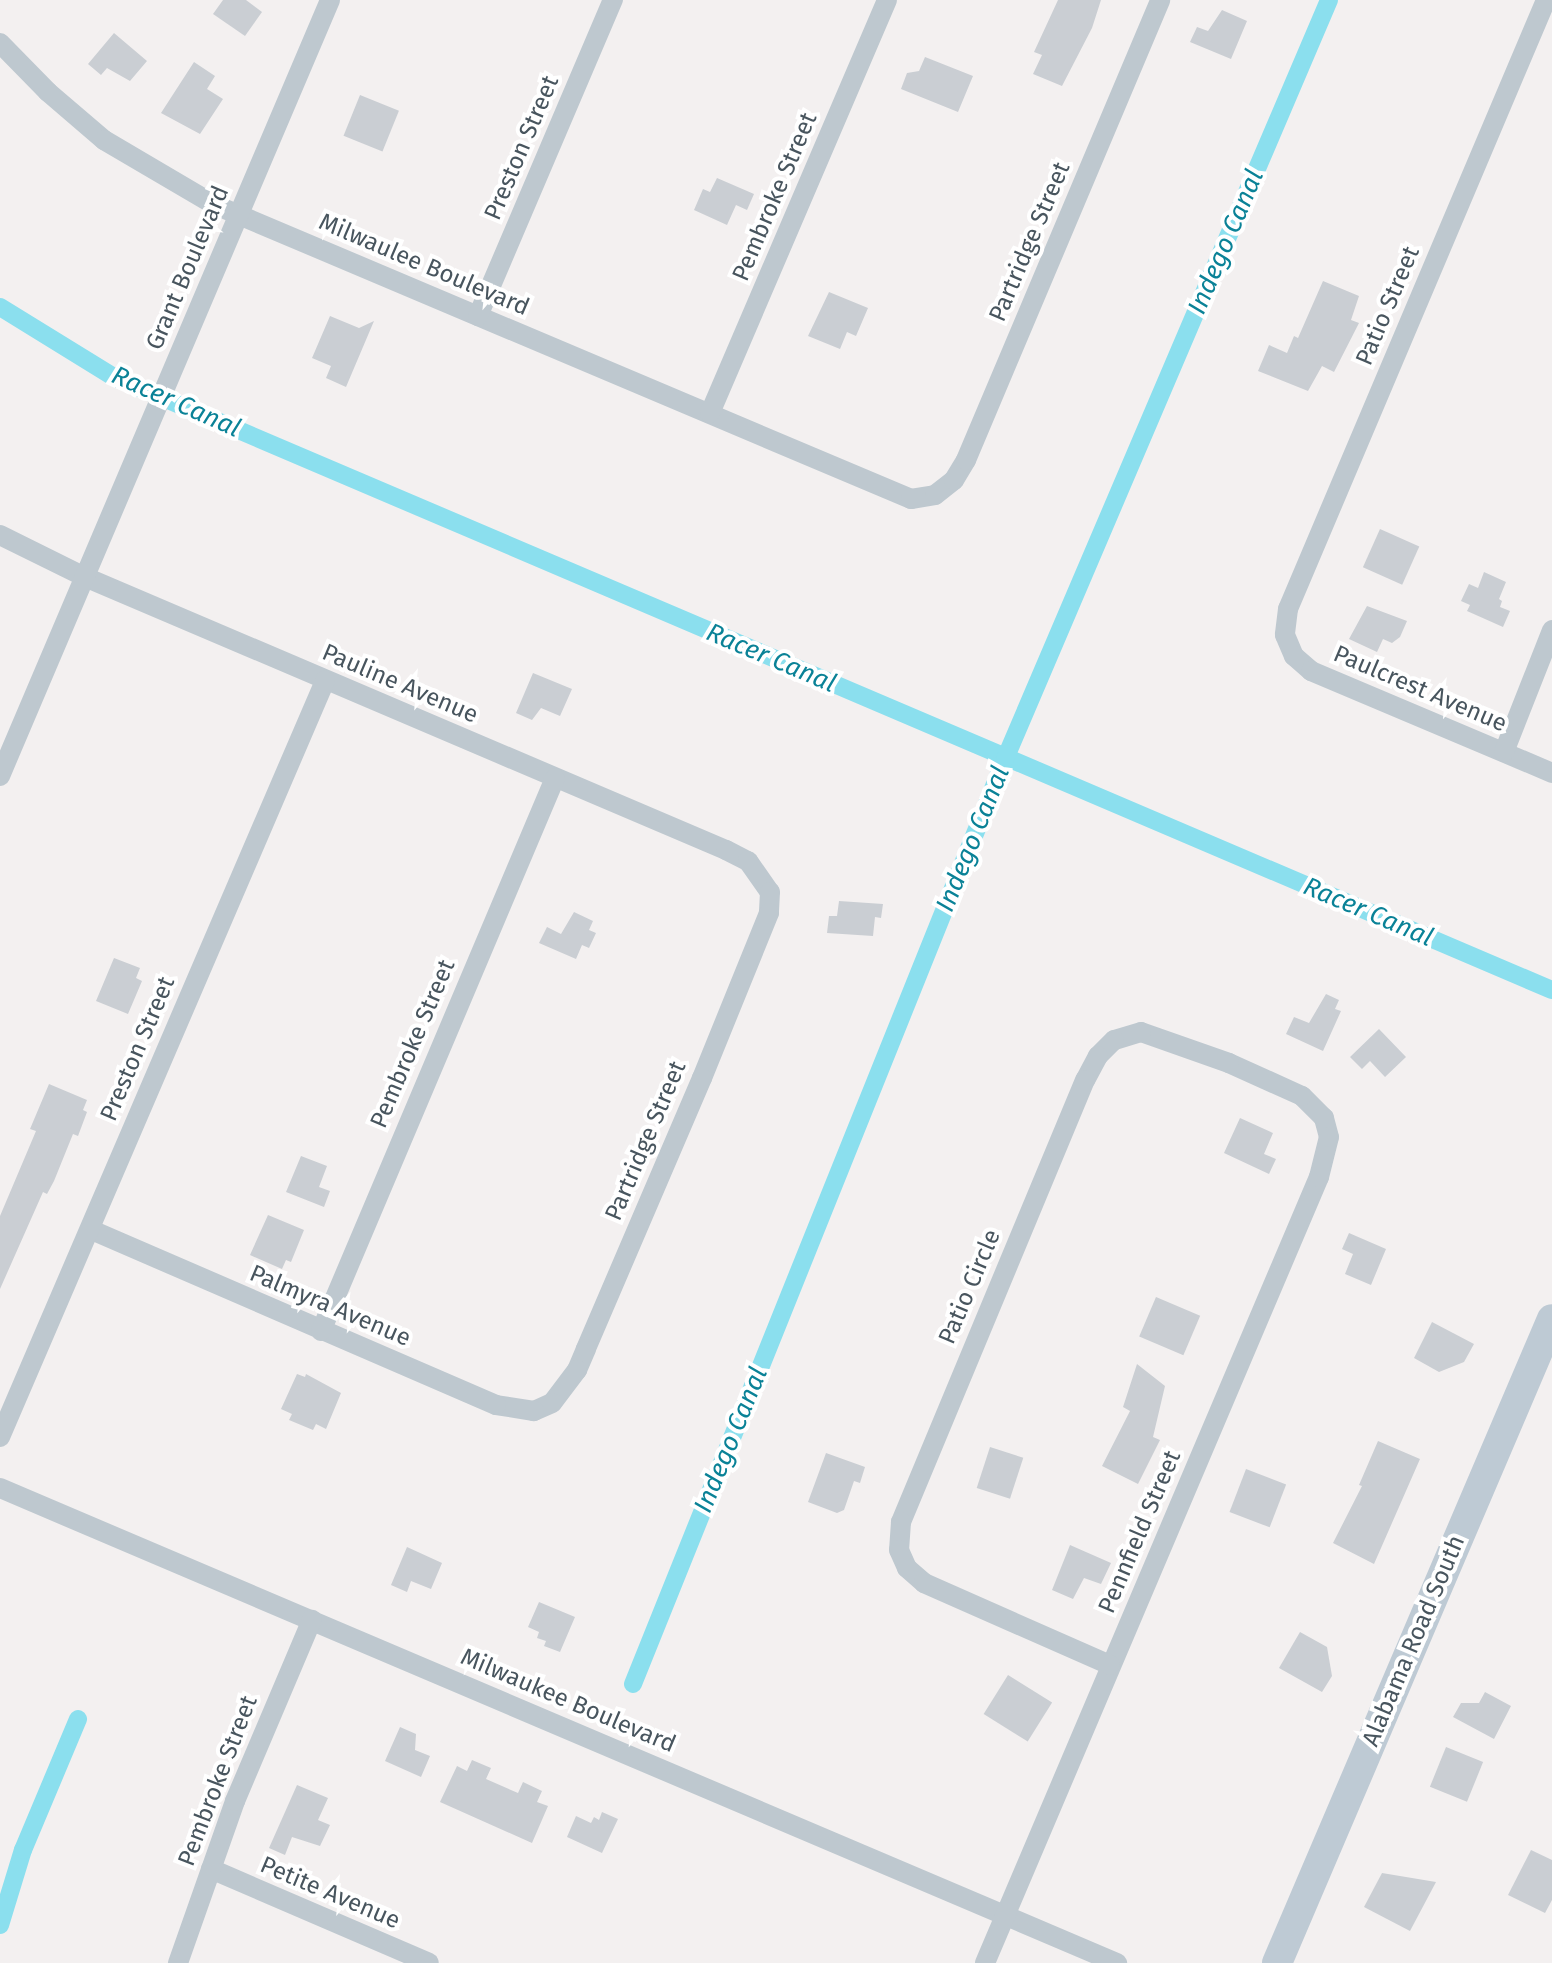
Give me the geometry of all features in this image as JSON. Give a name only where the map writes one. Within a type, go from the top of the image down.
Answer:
[{"type":"street","name":"Grant Boulevard","points":[[0,776],[330,0]]},
{"type":"street","name":"Preston Street","points":[[478,316],[613,0]]},
{"type":"street","name":"Pembroke Street","points":[[710,413],[887,0]]},
{"type":"street","name":"Partridge Street","points":[[862,480],[911,499],[935,495],[954,480],[966,460],[1160,0]]},
{"type":"street","name":"Patio Street","points":[[1285,635],[1294,594],[1546,0]]},
{"type":"street","name":"Milwaulee Boulevard","points":[[0,43],[48,92],[104,140],[146,167],[239,215],[862,480]]},
{"type":"street","name":"Pauline Avenue","points":[[0,535],[85,577],[748,861],[770,892]]},
{"type":"street","points":[[1504,752],[1519,705],[1552,630]]},
{"type":"street","name":"Paulcrest Avenue","points":[[1285,635],[1294,656],[1311,671],[1552,773]]},
{"type":"street","name":"Preston Street","points":[[0,1437],[325,681]]},
{"type":"street","name":"Pembroke Street","points":[[321,1331],[555,778]]},
{"type":"street","name":"Partridge Street","points":[[552,1403],[582,1359],[769,913],[770,892]]},
{"type":"street","name":"Patio Circle","points":[[1110,1665],[924,1583],[907,1568],[899,1550],[901,1522],[915,1484],[1076,1101],[1098,1056],[1114,1040],[1141,1032],[1162,1036],[1302,1096],[1324,1118]]},
{"type":"street","name":"Pennfield Street","points":[[985,1963],[1319,1177],[1329,1137],[1324,1118]]},
{"type":"street","name":"Palmyra Avenue","points":[[91,1230],[496,1405],[534,1411],[552,1403]]},
{"type":"street","name":"Alabama Road South","points":[[1277,1963],[1552,1319]]},
{"type":"street","name":"Milwaukee Boulevard","points":[[0,1488],[1117,1963]]},
{"type":"street","name":"Pembroke Street","points":[[178,1963],[257,1745],[312,1620]]},
{"type":"street","name":"Petite Avenue","points":[[211,1869],[429,1963]]},
{"type":"building","points":[[223,0],[246,0],[262,12],[245,36],[213,14]]},
{"type":"building","points":[[1058,0],[1101,0],[1092,28],[1062,86],[1033,74],[1042,55],[1034,52]]},
{"type":"building","points":[[1222,10],[1247,21],[1231,59],[1190,42],[1197,27],[1208,31]]},
{"type":"building","points":[[114,33],[147,61],[130,81],[107,68],[101,75],[88,64]]},
{"type":"building","points":[[925,57],[973,76],[958,112],[901,89],[907,73],[919,71]]},
{"type":"building","points":[[194,62],[215,76],[207,89],[223,99],[200,134],[161,113]]},
{"type":"building","points":[[360,95],[399,111],[382,152],[344,136]]},
{"type":"building","points":[[717,178],[754,194],[747,210],[736,205],[727,225],[694,210],[703,189],[710,192]]},
{"type":"building","points":[[1323,281],[1359,296],[1351,320],[1359,323],[1334,372],[1322,366],[1308,391],[1258,371],[1269,345],[1287,353],[1294,336],[1298,338]]},
{"type":"building","points":[[829,292],[868,308],[856,336],[847,332],[840,349],[808,336]]},
{"type":"building","points":[[330,316],[359,328],[374,321],[346,387],[326,378],[331,366],[312,358]]},
{"type":"building","points":[[1380,529],[1419,546],[1402,585],[1363,567]]},
{"type":"building","points":[[1484,572],[1506,582],[1499,599],[1502,601],[1500,607],[1510,611],[1503,627],[1467,611],[1470,605],[1461,601],[1469,584],[1478,588]]},
{"type":"building","points":[[1367,606],[1407,621],[1400,637],[1392,643],[1383,639],[1377,652],[1349,639]]},
{"type":"building","points":[[533,673],[572,689],[560,716],[541,708],[532,720],[516,713]]},
{"type":"building","points":[[839,901],[883,904],[881,918],[875,917],[873,936],[827,933],[829,916],[837,916]]},
{"type":"building","points":[[574,912],[593,921],[589,930],[596,933],[589,948],[582,945],[576,959],[539,943],[547,927],[561,934]]},
{"type":"building","points":[[114,958],[140,968],[136,978],[142,981],[128,1014],[96,1001]]},
{"type":"building","points":[[1326,994],[1339,1000],[1335,1009],[1341,1011],[1323,1051],[1286,1034],[1294,1017],[1309,1023]]},
{"type":"building","points":[[1379,1029],[1406,1057],[1385,1077],[1370,1061],[1362,1069],[1350,1057]]},
{"type":"building","points":[[49,1084],[87,1100],[83,1110],[87,1112],[78,1136],[73,1134],[47,1194],[43,1192],[0,1289],[0,1216],[36,1131],[30,1129]]},
{"type":"building","points":[[1240,1118],[1273,1133],[1264,1154],[1276,1159],[1269,1174],[1224,1153]]},
{"type":"building","points":[[301,1156],[327,1166],[319,1187],[330,1191],[324,1207],[286,1192]]},
{"type":"building","points":[[268,1215],[304,1230],[291,1262],[286,1260],[282,1269],[250,1255]]},
{"type":"building","points":[[1349,1233],[1386,1249],[1371,1285],[1345,1274],[1353,1254],[1342,1249]]},
{"type":"building","points":[[1156,1297],[1200,1316],[1183,1355],[1139,1337]]},
{"type":"building","points":[[1432,1322],[1474,1344],[1464,1362],[1439,1372],[1414,1358]]},
{"type":"building","points":[[1137,1364],[1165,1386],[1153,1437],[1160,1440],[1138,1484],[1102,1466],[1130,1411],[1123,1407]]},
{"type":"building","points":[[297,1374],[305,1377],[306,1374],[341,1393],[326,1429],[316,1424],[313,1430],[289,1420],[292,1414],[281,1409]]},
{"type":"building","points":[[1378,1441],[1420,1459],[1374,1564],[1333,1543],[1362,1486],[1359,1485]]},
{"type":"building","points":[[990,1447],[1023,1458],[1010,1499],[977,1488]]},
{"type":"building","points":[[826,1453],[865,1467],[860,1483],[854,1481],[844,1510],[837,1513],[808,1502]]},
{"type":"building","points":[[1246,1469],[1286,1484],[1270,1527],[1230,1512]]},
{"type":"building","points":[[1070,1545],[1111,1563],[1101,1584],[1084,1578],[1073,1599],[1052,1590]]},
{"type":"building","points":[[407,1547],[442,1563],[431,1589],[411,1581],[407,1592],[391,1585]]},
{"type":"building","points":[[539,1602],[575,1617],[560,1652],[544,1646],[546,1641],[537,1638],[539,1632],[528,1627]]},
{"type":"building","points":[[1300,1632],[1327,1647],[1332,1676],[1322,1692],[1279,1668]]},
{"type":"building","points":[[1008,1675],[1052,1703],[1028,1742],[984,1714]]},
{"type":"building","points":[[1485,1692],[1511,1706],[1494,1739],[1453,1717],[1461,1703],[1479,1703]]},
{"type":"building","points":[[400,1727],[416,1734],[415,1750],[430,1756],[421,1777],[385,1761]]},
{"type":"building","points":[[1446,1747],[1483,1762],[1467,1802],[1430,1787]]},
{"type":"building","points":[[472,1760],[491,1768],[486,1779],[518,1793],[523,1782],[542,1791],[537,1802],[548,1806],[532,1843],[440,1802],[457,1766],[467,1771]]},
{"type":"building","points":[[297,1785],[328,1798],[318,1820],[330,1825],[320,1846],[292,1837],[285,1855],[269,1848]]},
{"type":"building","points":[[602,1812],[618,1819],[602,1853],[567,1837],[576,1816],[591,1823],[594,1817],[599,1820]]},
{"type":"building","points":[[1531,1850],[1552,1860],[1552,1900],[1545,1913],[1508,1895]]},
{"type":"building","points":[[1382,1873],[1436,1882],[1410,1931],[1364,1907]]},
{"type":"waterway","name":"Indego Canal","points":[[633,1684],[1005,759],[1329,0]]},
{"type":"waterway","name":"Racer Canal","points":[[0,307],[114,377],[1552,990]]},
{"type":"waterway","points":[[0,1925],[23,1850],[78,1719]]}]
